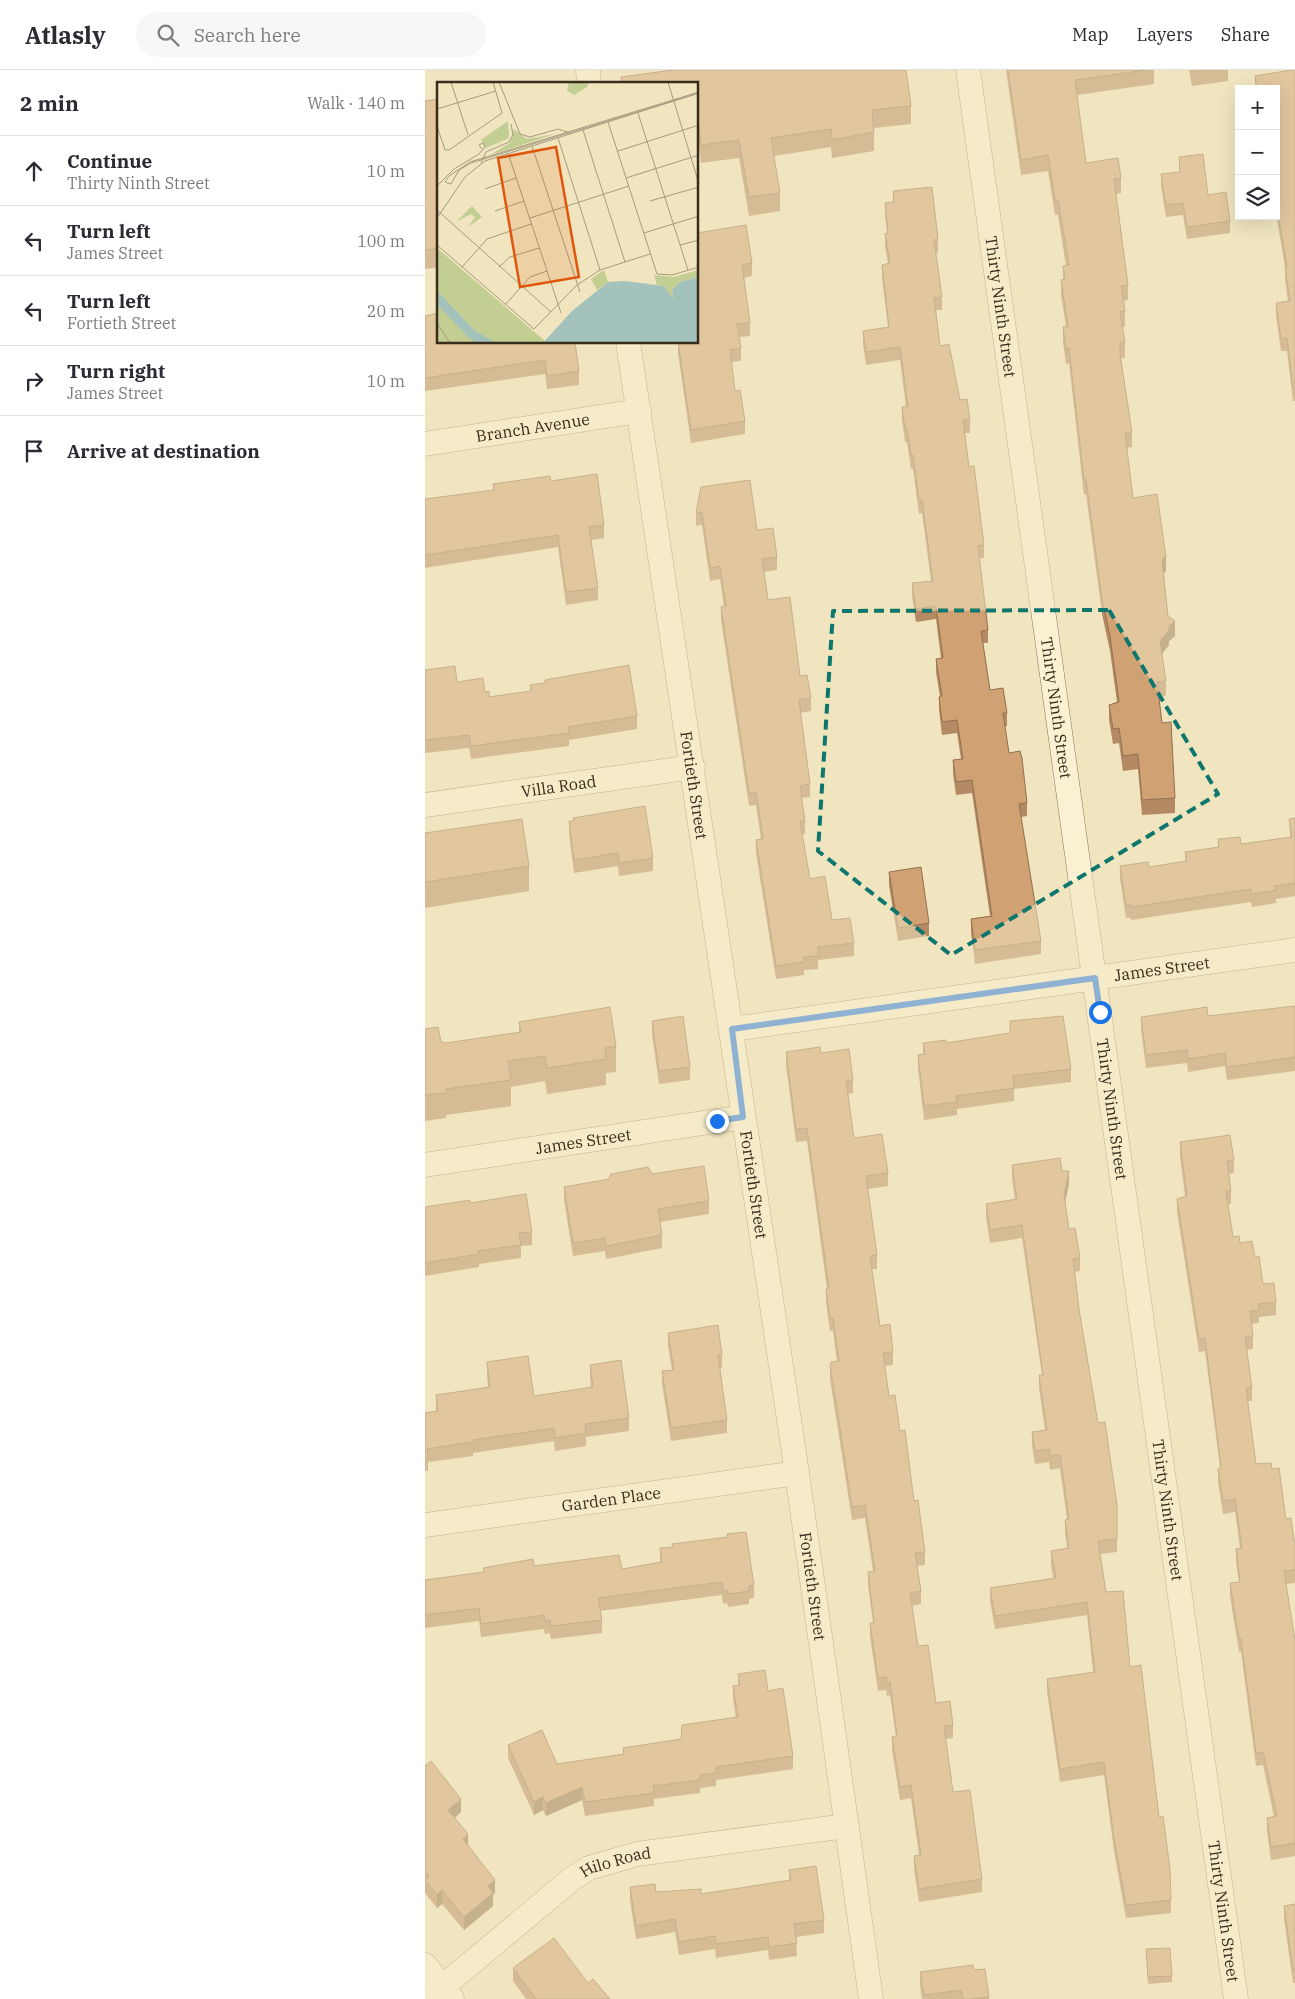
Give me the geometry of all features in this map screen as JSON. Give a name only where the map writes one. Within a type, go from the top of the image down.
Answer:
[{"type":"street","name":"Thirty Ninth Street","points":[[968,70],[1236,1999]]},
{"type":"street","name":"Fortieth Street","points":[[629,344],[797,1473],[871,1999]]},
{"type":"street","name":"Branch Avenue","points":[[425,444],[639,412]]},
{"type":"street","name":"Villa Road","points":[[425,805],[693,766]]},
{"type":"street","name":"James Street","points":[[732,1029],[1295,950]]},
{"type":"street","name":"James Street","points":[[425,1165],[743,1117]]},
{"type":"street","name":"Garden Place","points":[[425,1525],[797,1473]]},
{"type":"street","name":"Hilo Road","points":[[441,1995],[573,1878],[589,1868],[637,1854],[846,1826]]},
{"type":"street","points":[[425,1965],[441,1995]]},
{"type":"highlighted area","points":[[1109,610],[1218,794],[951,955],[818,851],[833,611]]},
{"type":"building","points":[[673,70],[906,70],[911,106],[872,110],[874,132],[832,140],[831,129],[771,138],[780,193],[749,197],[739,140],[701,145],[699,82],[622,82],[621,77]]},
{"type":"building","points":[[1008,70],[1146,70],[1075,80],[1086,163],[1118,158],[1121,178],[1114,179],[1128,285],[1121,286],[1125,311],[1120,312],[1125,342],[1120,343],[1120,355],[1132,432],[1125,433],[1133,498],[1157,494],[1166,557],[1163,558],[1162,563],[1168,616],[1175,621],[1169,626],[1169,630],[1160,641],[1166,681],[1157,682],[1162,723],[1171,722],[1175,798],[1142,800],[1138,754],[1123,756],[1119,728],[1113,729],[1109,705],[1119,702],[1110,636],[1102,599],[1086,479],[1084,480],[1069,348],[1066,349],[1063,327],[1068,326],[1061,280],[1065,279],[1063,266],[1069,265],[1058,200],[1055,200],[1048,155],[1021,160]]},
{"type":"building","points":[[1295,70],[1295,388],[1293,389],[1287,338],[1281,339],[1276,303],[1290,301],[1285,267],[1287,266],[1279,220],[1280,85],[1256,85],[1255,76]]},
{"type":"building","points":[[437,99],[437,248],[425,250],[425,101]]},
{"type":"building","points":[[1203,154],[1208,195],[1226,192],[1230,221],[1187,227],[1183,203],[1166,205],[1161,174],[1180,172],[1179,157]]},
{"type":"building","points":[[932,187],[938,239],[934,240],[942,297],[934,298],[940,346],[949,344],[960,400],[967,399],[970,420],[963,420],[969,467],[974,466],[984,545],[978,546],[988,630],[981,631],[990,690],[1003,688],[1007,713],[1003,713],[1009,753],[1020,751],[1022,758],[1027,803],[1019,804],[1041,941],[975,950],[971,919],[992,916],[972,780],[956,782],[953,760],[963,759],[957,720],[942,722],[939,697],[942,696],[936,659],[943,658],[936,606],[916,609],[912,583],[933,581],[922,500],[919,500],[913,455],[911,456],[907,429],[905,429],[902,407],[908,406],[900,347],[866,352],[863,331],[889,327],[882,265],[890,263],[885,234],[888,233],[885,203],[894,202],[893,191]]},
{"type":"building","points":[[746,225],[752,263],[742,265],[750,323],[737,324],[741,348],[730,350],[735,391],[740,390],[745,421],[691,430],[678,344],[699,344],[699,233]]},
{"type":"building","points":[[437,313],[437,344],[575,344],[579,371],[547,376],[545,360],[425,378],[425,316]]},
{"type":"building","points":[[597,474],[604,525],[589,527],[598,588],[566,592],[558,535],[425,555],[425,499],[494,490],[493,484],[550,476],[551,481]]},
{"type":"building","points":[[750,480],[757,530],[773,528],[777,557],[762,559],[768,600],[790,597],[800,676],[807,675],[811,698],[799,700],[810,784],[800,786],[805,821],[800,821],[810,879],[825,876],[832,920],[850,918],[854,943],[818,947],[818,956],[804,957],[804,962],[776,966],[756,840],[763,839],[756,792],[749,793],[721,607],[726,606],[720,566],[710,568],[702,512],[696,513],[701,487]]},
{"type":"building","points":[[629,665],[637,716],[568,727],[569,733],[471,746],[469,735],[425,740],[425,670],[455,666],[457,682],[483,678],[485,692],[489,691],[489,697],[531,691],[530,685],[545,683],[545,680]]},
{"type":"building","points":[[645,806],[653,858],[619,863],[618,853],[574,860],[569,821],[574,821],[573,818]]},
{"type":"building","points":[[1295,818],[1295,883],[1275,886],[1276,890],[1252,894],[1251,889],[1131,907],[1131,905],[1126,905],[1120,866],[1148,862],[1149,867],[1187,861],[1185,852],[1219,847],[1218,839],[1240,837],[1241,844],[1292,837],[1289,819]]},
{"type":"building","points":[[522,819],[529,866],[425,882],[425,833]]},
{"type":"building","points":[[921,867],[929,923],[898,928],[889,872]]},
{"type":"building","points":[[1295,1006],[1295,1057],[1227,1067],[1225,1053],[1188,1059],[1187,1050],[1146,1055],[1141,1017],[1207,1007],[1208,1016]]},
{"type":"building","points":[[610,1007],[616,1046],[605,1048],[606,1059],[547,1068],[545,1056],[508,1061],[511,1080],[446,1089],[446,1093],[425,1095],[425,1029],[438,1027],[441,1042],[446,1043],[521,1032],[519,1022]]},
{"type":"building","points":[[683,1016],[690,1067],[659,1071],[652,1021]]},
{"type":"building","points":[[1063,1016],[1071,1069],[1013,1076],[1014,1088],[956,1096],[957,1102],[924,1106],[918,1055],[925,1054],[923,1043],[946,1040],[946,1043],[1010,1033],[1010,1021]]},
{"type":"building","points":[[820,1047],[821,1053],[849,1049],[853,1080],[846,1081],[854,1138],[882,1134],[888,1173],[866,1176],[877,1255],[870,1256],[880,1326],[890,1324],[893,1352],[883,1353],[889,1396],[895,1395],[900,1431],[905,1430],[914,1501],[918,1500],[925,1552],[915,1553],[921,1591],[910,1593],[918,1646],[928,1645],[936,1703],[950,1701],[953,1725],[944,1726],[953,1792],[970,1790],[982,1879],[919,1889],[914,1856],[921,1855],[911,1785],[900,1787],[892,1737],[897,1736],[890,1682],[887,1683],[886,1677],[878,1678],[870,1623],[874,1623],[868,1572],[875,1571],[865,1505],[852,1507],[830,1366],[831,1362],[839,1361],[833,1318],[830,1318],[826,1289],[829,1288],[807,1128],[796,1129],[786,1052]]},
{"type":"building","points":[[1230,1135],[1234,1160],[1227,1161],[1231,1191],[1226,1191],[1233,1237],[1239,1236],[1240,1243],[1252,1241],[1255,1257],[1259,1256],[1263,1284],[1274,1283],[1276,1302],[1258,1304],[1259,1310],[1250,1311],[1253,1336],[1245,1337],[1252,1388],[1246,1388],[1256,1464],[1271,1463],[1272,1469],[1279,1468],[1286,1519],[1291,1518],[1295,1540],[1295,1570],[1284,1571],[1295,1640],[1295,1843],[1271,1847],[1267,1818],[1277,1816],[1263,1752],[1256,1753],[1241,1639],[1239,1639],[1230,1583],[1240,1582],[1236,1549],[1242,1548],[1235,1499],[1223,1501],[1218,1469],[1221,1466],[1205,1338],[1199,1339],[1177,1199],[1187,1196],[1180,1142]]},
{"type":"building","points":[[1060,1158],[1062,1171],[1069,1171],[1064,1195],[1069,1229],[1075,1228],[1080,1258],[1073,1259],[1079,1309],[1098,1423],[1105,1422],[1117,1505],[1117,1539],[1098,1541],[1106,1592],[1123,1591],[1130,1667],[1141,1665],[1159,1817],[1163,1816],[1170,1869],[1171,1900],[1126,1905],[1114,1838],[1104,1762],[1060,1769],[1047,1679],[1095,1672],[1087,1602],[995,1616],[990,1588],[1056,1578],[1051,1551],[1069,1548],[1065,1520],[1069,1519],[1060,1455],[1050,1456],[1049,1449],[1035,1451],[1032,1432],[1047,1430],[1039,1375],[1043,1375],[1022,1225],[990,1230],[986,1204],[1017,1199],[1012,1165]]},
{"type":"building","points":[[704,1166],[709,1201],[658,1209],[662,1235],[606,1246],[605,1238],[573,1243],[564,1187],[609,1179],[611,1174],[648,1167],[652,1174]]},
{"type":"building","points":[[526,1194],[532,1232],[519,1233],[521,1245],[478,1251],[479,1254],[425,1263],[425,1207],[470,1200],[470,1203]]},
{"type":"building","points":[[718,1325],[722,1355],[718,1355],[727,1420],[671,1428],[662,1371],[674,1370],[668,1333]]},
{"type":"building","points":[[528,1356],[534,1396],[593,1387],[590,1365],[621,1360],[629,1418],[585,1424],[586,1433],[555,1438],[554,1428],[427,1449],[428,1457],[425,1458],[425,1413],[438,1411],[436,1395],[490,1387],[487,1362]]},
{"type":"building","points":[[746,1532],[754,1585],[749,1586],[749,1591],[728,1594],[727,1590],[723,1591],[722,1582],[598,1598],[602,1620],[551,1626],[550,1620],[545,1621],[544,1615],[481,1624],[479,1608],[425,1615],[425,1580],[484,1572],[483,1568],[533,1559],[534,1566],[619,1555],[622,1569],[662,1562],[660,1548],[673,1547],[672,1544],[728,1537],[727,1534]]},
{"type":"building","points":[[765,1670],[768,1691],[783,1688],[793,1756],[716,1767],[716,1773],[700,1775],[700,1780],[653,1786],[654,1793],[585,1802],[582,1787],[546,1803],[543,1797],[534,1802],[508,1745],[542,1730],[557,1764],[624,1754],[623,1748],[681,1739],[682,1725],[738,1717],[733,1686],[740,1685],[738,1674]]},
{"type":"building","points":[[431,1761],[461,1799],[448,1810],[468,1834],[463,1839],[495,1880],[488,1886],[493,1893],[464,1917],[442,1890],[437,1895],[425,1880],[429,1876],[425,1871],[425,1766]]},
{"type":"building","points":[[816,1866],[824,1920],[794,1924],[797,1943],[769,1947],[768,1937],[716,1944],[715,1936],[679,1942],[675,1919],[636,1926],[630,1887],[655,1884],[656,1892],[701,1889],[701,1894],[791,1880],[789,1870]]},
{"type":"building","points":[[1295,1904],[1295,1969],[1293,1970],[1284,1906]]},
{"type":"building","points":[[554,1938],[588,1983],[593,1979],[610,1999],[536,1999],[513,1968]]},
{"type":"building","points":[[1170,1948],[1172,1976],[1148,1977],[1146,1949]]},
{"type":"building","points":[[973,1965],[974,1970],[985,1969],[989,1997],[963,1999],[961,1990],[924,1995],[920,1972]]},
{"type":"route","points":[[717,1121],[743,1117],[732,1029],[1095,978],[1100,1012]]}]
